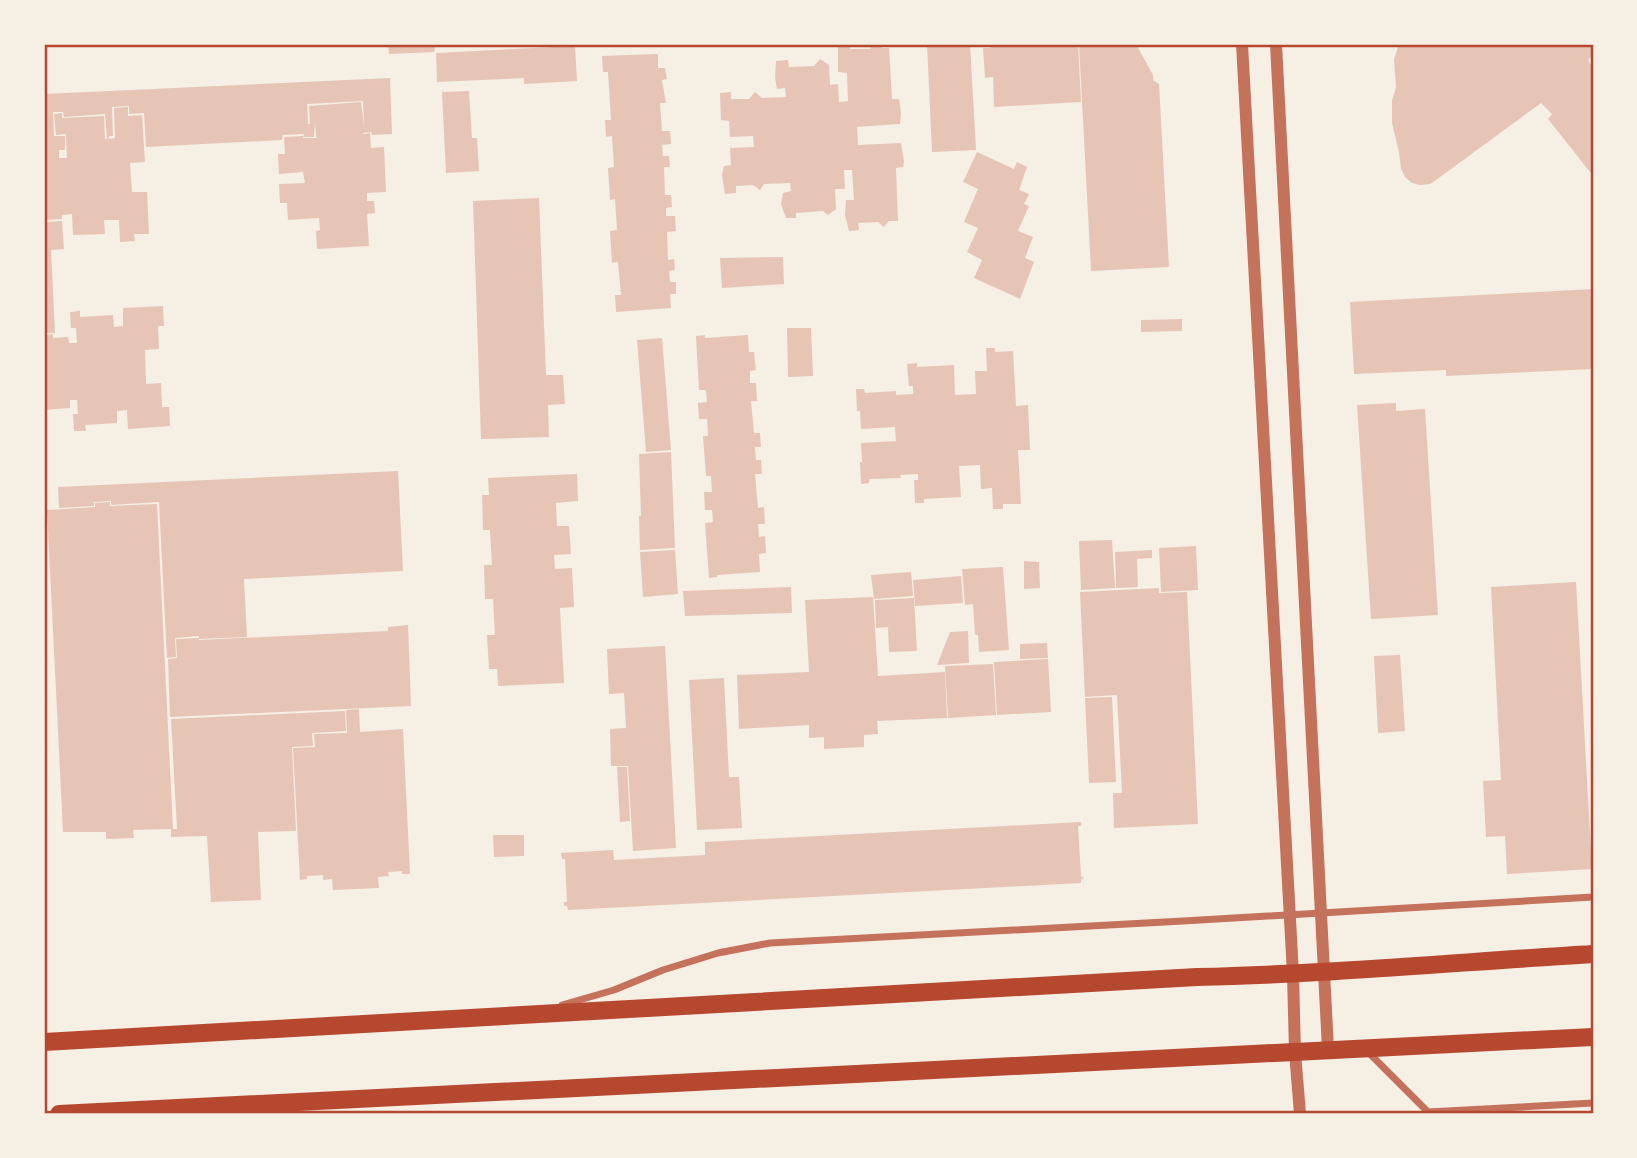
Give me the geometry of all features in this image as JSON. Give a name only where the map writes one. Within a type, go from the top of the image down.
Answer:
[{"type":"main road","points":[[44,1042],[1293,974],[1593,954]]},
{"type":"main road","points":[[59,1114],[1593,1037]]},
{"type":"street","points":[[1242,44],[1300,1114]]},
{"type":"street","points":[[1276,44],[1328,1049]]},
{"type":"street","points":[[517,1015],[614,990],[663,970],[718,953],[770,943],[1593,897]]},
{"type":"street","points":[[1364,1048],[1428,1112],[1593,1103]]},
{"type":"building","points":[[388,44],[469,46],[435,47],[434,52],[389,54]]},
{"type":"building","points":[[838,44],[849,44],[850,49],[870,49],[873,44],[889,48],[892,99],[899,99],[900,124],[857,127],[858,145],[901,143],[903,167],[896,168],[898,221],[889,221],[884,227],[878,222],[858,223],[859,230],[849,231],[845,215],[846,200],[854,200],[852,170],[844,170],[845,189],[835,189],[836,210],[828,215],[823,211],[796,213],[796,218],[786,218],[781,204],[783,193],[791,191],[790,183],[764,184],[760,190],[753,185],[736,186],[736,193],[725,194],[722,175],[724,166],[731,165],[730,148],[754,147],[753,136],[730,137],[729,121],[721,120],[720,93],[731,92],[731,99],[749,99],[755,92],[762,98],[786,97],[785,88],[777,89],[776,61],[788,60],[789,67],[814,66],[820,59],[829,65],[830,85],[838,84],[839,102],[848,101],[847,73],[838,72]]},
{"type":"building","points":[[927,44],[970,44],[976,150],[932,152]]},
{"type":"building","points":[[991,44],[1078,44],[1081,102],[994,107],[993,77],[985,78],[983,48],[991,48]]},
{"type":"building","points":[[1079,44],[1136,44],[1153,75],[1153,80],[1159,84],[1169,267],[1091,271]]},
{"type":"building","points":[[1399,44],[1593,44],[1593,55],[1588,60],[1593,68],[1592,174],[1548,119],[1552,114],[1541,103],[1430,184],[1412,183],[1401,169],[1392,123],[1392,100],[1396,88],[1394,59]]},
{"type":"building","points":[[575,46],[577,81],[524,84],[524,78],[437,82],[436,53]]},
{"type":"building","points":[[658,54],[658,68],[665,68],[667,79],[662,80],[666,103],[660,103],[662,131],[670,131],[671,144],[662,145],[663,156],[669,156],[670,167],[664,167],[665,195],[671,195],[672,207],[666,208],[666,216],[675,216],[676,231],[667,232],[668,260],[674,259],[675,270],[669,271],[670,282],[676,282],[676,294],[670,294],[671,308],[616,312],[615,295],[621,295],[618,262],[612,263],[610,231],[617,230],[615,199],[610,200],[608,168],[614,167],[612,136],[606,137],[605,120],[611,120],[608,72],[603,72],[602,56]]},
{"type":"building","points":[[390,78],[392,134],[372,135],[371,132],[363,133],[370,133],[371,148],[384,147],[386,192],[367,193],[367,201],[374,201],[375,213],[367,214],[369,246],[317,249],[316,231],[320,230],[319,218],[288,220],[287,203],[280,203],[279,184],[305,183],[303,172],[279,174],[278,154],[285,154],[284,137],[304,134],[283,135],[282,140],[146,147],[144,113],[129,114],[129,106],[112,107],[113,136],[109,136],[109,139],[115,138],[114,108],[128,107],[128,116],[142,115],[145,162],[130,163],[132,192],[147,192],[149,234],[134,234],[135,241],[120,242],[119,220],[104,220],[105,234],[73,235],[72,214],[62,215],[62,219],[44,220],[44,94]],"holes":[[[363,101],[364,126],[361,102],[309,106],[308,124],[307,104]],[[53,112],[63,112],[64,117],[105,114],[107,139],[104,116],[62,118],[62,113],[54,114],[56,135],[66,134],[67,158],[59,158],[59,150],[65,150],[65,136],[54,136]]]},
{"type":"building","points":[[469,91],[472,138],[477,138],[479,171],[446,173],[442,92]]},
{"type":"building","points":[[977,152],[1014,169],[1017,162],[1027,167],[1019,190],[1029,194],[1024,204],[1029,206],[1018,231],[1033,237],[1025,258],[1034,262],[1020,299],[974,278],[982,260],[967,252],[978,228],[964,222],[978,189],[963,182]]},
{"type":"building","points":[[539,198],[546,375],[563,375],[565,404],[548,405],[549,437],[481,439],[473,201]]},
{"type":"building","points":[[62,221],[64,249],[51,250],[55,333],[44,333],[44,222]]},
{"type":"building","points":[[783,257],[784,284],[722,288],[720,258]]},
{"type":"building","points":[[1593,289],[1593,369],[1446,376],[1446,370],[1354,374],[1350,302]]},
{"type":"building","points":[[163,306],[164,326],[158,326],[159,349],[145,350],[146,384],[161,383],[162,407],[169,407],[170,426],[128,429],[127,410],[117,411],[117,423],[85,425],[86,431],[74,431],[73,414],[78,414],[77,400],[70,400],[70,408],[44,410],[44,335],[53,334],[53,338],[68,337],[69,343],[77,343],[76,328],[71,328],[70,312],[80,311],[80,317],[113,315],[114,327],[123,326],[123,308]]},
{"type":"building","points":[[1182,319],[1182,331],[1141,332],[1141,320]]},
{"type":"building","points":[[787,328],[811,328],[813,376],[788,377]]},
{"type":"building","points":[[705,335],[705,338],[748,335],[749,352],[754,352],[756,370],[750,371],[750,383],[756,383],[757,401],[751,401],[754,433],[760,433],[761,447],[755,447],[756,460],[761,460],[762,474],[755,474],[758,508],[764,507],[765,524],[758,524],[759,537],[765,536],[766,553],[759,554],[760,572],[709,578],[705,523],[713,522],[712,510],[705,510],[704,492],[712,492],[711,476],[706,476],[703,436],[708,436],[707,419],[699,419],[698,403],[707,402],[706,390],[699,390],[696,336]]},
{"type":"building","points":[[662,338],[671,450],[646,452],[637,340]]},
{"type":"building","points":[[986,348],[995,348],[995,352],[1013,351],[1016,406],[1028,405],[1030,450],[1018,450],[1021,504],[1003,504],[1003,509],[993,509],[992,488],[981,489],[980,465],[959,466],[961,497],[924,499],[924,503],[915,503],[914,480],[918,480],[918,474],[900,475],[901,478],[869,479],[869,483],[861,484],[861,443],[896,441],[895,427],[861,429],[856,389],[864,389],[865,393],[896,391],[896,395],[913,394],[913,386],[909,386],[907,364],[917,363],[917,367],[954,365],[955,395],[976,394],[975,371],[987,371]]},
{"type":"building","points":[[1396,403],[1396,411],[1425,409],[1438,615],[1371,619],[1357,405]]},
{"type":"building","points":[[671,452],[675,548],[640,550],[639,454]]},
{"type":"building","points":[[398,471],[403,571],[244,579],[247,637],[175,638],[176,657],[167,658],[159,502],[111,505],[111,501],[94,502],[94,506],[59,508],[58,487]]},
{"type":"building","points":[[577,474],[578,501],[556,503],[557,526],[569,526],[571,554],[554,555],[555,569],[572,568],[574,607],[560,608],[564,683],[498,686],[497,669],[489,669],[487,635],[495,635],[493,599],[485,599],[484,565],[492,565],[490,530],[483,530],[482,495],[489,495],[488,478]]},
{"type":"building","points":[[110,502],[110,506],[157,504],[173,829],[177,829],[171,719],[345,711],[346,731],[312,733],[313,746],[292,747],[296,831],[258,832],[261,900],[211,902],[207,836],[171,837],[171,829],[133,830],[134,838],[106,839],[106,832],[63,832],[47,510],[95,507],[95,503]]},
{"type":"building","points":[[1112,540],[1115,588],[1081,590],[1079,541]]},
{"type":"building","points":[[1196,546],[1198,590],[1161,592],[1159,548]]},
{"type":"building","points":[[675,550],[678,594],[643,597],[640,552]]},
{"type":"building","points":[[1152,550],[1152,558],[1137,559],[1138,587],[1116,588],[1115,552]]},
{"type":"building","points":[[1024,561],[1039,562],[1040,588],[1024,589]]},
{"type":"building","points":[[1003,567],[1009,650],[979,652],[973,604],[965,605],[962,569]]},
{"type":"building","points":[[911,572],[913,596],[874,599],[871,575]]},
{"type":"building","points":[[961,576],[963,603],[915,606],[913,580]]},
{"type":"building","points":[[1576,582],[1592,869],[1507,874],[1505,836],[1486,837],[1483,781],[1501,780],[1491,587]]},
{"type":"building","points":[[791,587],[792,613],[685,616],[683,591]]},
{"type":"building","points":[[1159,588],[1159,593],[1187,592],[1198,824],[1114,828],[1113,793],[1122,793],[1117,695],[1085,697],[1080,592]]},
{"type":"building","points":[[873,597],[878,676],[945,672],[947,718],[877,721],[878,734],[864,735],[864,747],[824,749],[824,737],[809,738],[809,725],[739,729],[737,675],[809,672],[805,600]]},
{"type":"building","points":[[914,598],[917,651],[889,652],[888,627],[876,628],[875,600]]},
{"type":"building","points":[[408,625],[411,706],[170,717],[168,659],[177,658],[176,639],[388,631],[388,627]]},
{"type":"building","points":[[968,631],[969,663],[937,665],[950,632]]},
{"type":"building","points":[[1047,643],[1048,658],[1020,659],[1020,644]]},
{"type":"building","points":[[665,646],[676,848],[633,851],[628,766],[611,766],[610,729],[626,728],[624,693],[609,694],[607,649]]},
{"type":"building","points":[[1400,655],[1405,731],[1378,733],[1374,656]]},
{"type":"building","points":[[1048,659],[1051,712],[997,715],[994,662]]},
{"type":"building","points":[[993,664],[996,715],[948,718],[945,666]]},
{"type":"building","points":[[724,678],[729,777],[739,777],[742,828],[697,830],[689,680]]},
{"type":"building","points":[[1112,697],[1116,782],[1089,783],[1085,698]]},
{"type":"building","points":[[359,709],[360,732],[403,729],[410,874],[402,874],[402,871],[388,872],[389,876],[378,877],[379,888],[333,890],[332,879],[323,880],[323,875],[307,876],[307,879],[300,880],[293,748],[315,747],[314,734],[347,733],[346,710]]},
{"type":"building","points":[[617,767],[627,767],[630,821],[620,822]]},
{"type":"building","points":[[1081,822],[1081,826],[1078,826],[1081,876],[1084,878],[1081,883],[568,910],[567,906],[564,906],[564,902],[567,902],[565,859],[562,859],[561,853],[613,850],[614,860],[705,855],[705,842]]},
{"type":"building","points":[[493,835],[524,835],[524,856],[494,857]]}]
